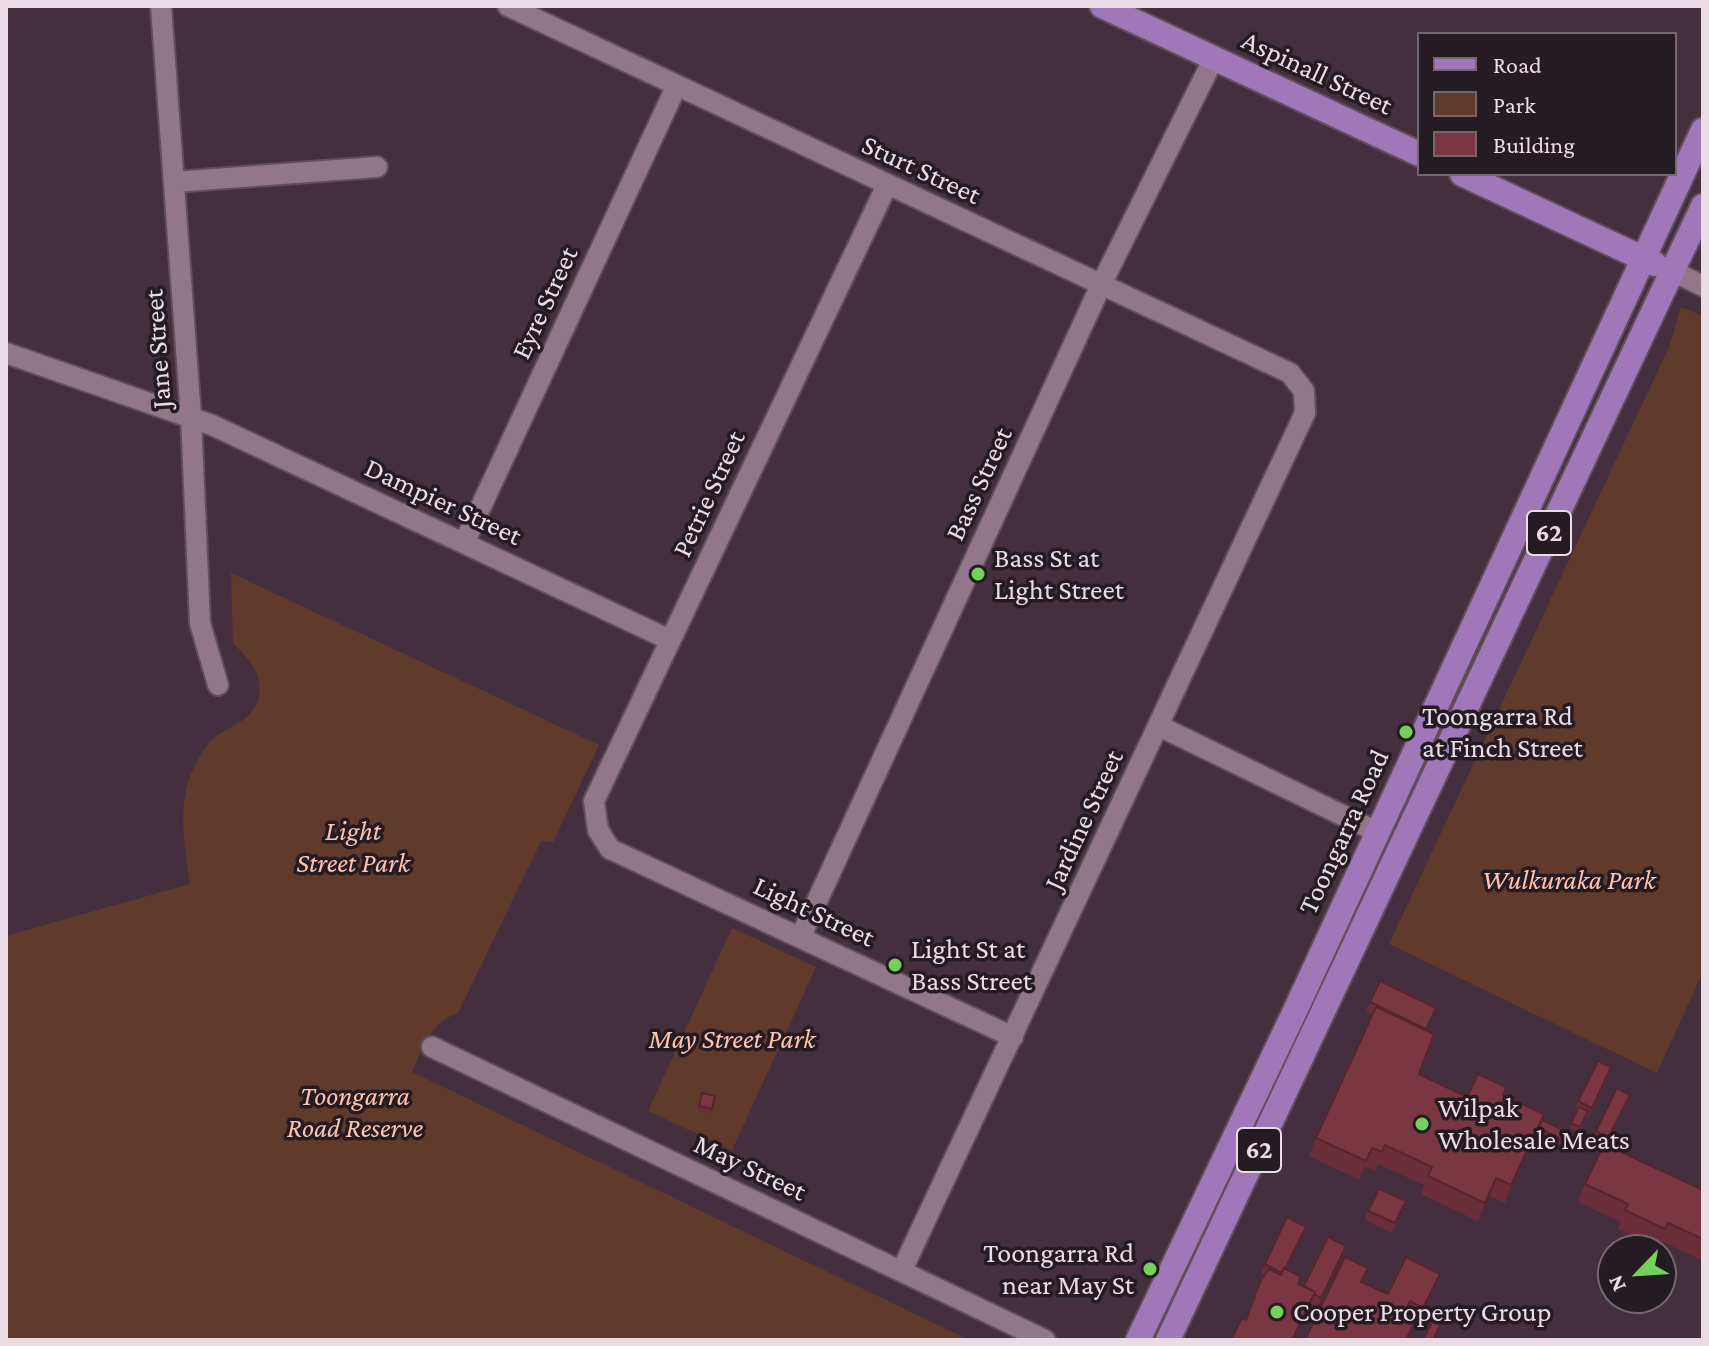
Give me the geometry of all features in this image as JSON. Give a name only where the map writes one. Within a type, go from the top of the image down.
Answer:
[{"type":"main road","name":"Aspinall Street","points":[[1102,6],[1417,153]]},
{"type":"main road","name":"Toongarra Road","points":[[1138,1340],[1703,130]]},
{"type":"main road","points":[[1466,176],[1672,271]]},
{"type":"main road","name":"Toongarra Road","points":[[1168,1340],[1703,206]]},
{"type":"street","name":"Jane Street","points":[[161,6],[191,417],[200,623],[218,685]]},
{"type":"street","name":"Sturt Street","points":[[508,6],[1290,373],[1304,391]]},
{"type":"street","name":"Bass Street","points":[[801,936],[1101,285],[1214,58]]},
{"type":"street","name":"Eyre Street","points":[[464,543],[676,87]]},
{"type":"street","points":[[174,182],[377,167]]},
{"type":"street","name":"Petrie Street","points":[[598,830],[594,801],[887,185]]},
{"type":"street","points":[[1672,271],[1703,286]]},
{"type":"street","name":"Dampier Street","points":[[6,353],[191,417],[670,640]]},
{"type":"street","name":"Jardine Street","points":[[902,1270],[1305,413],[1304,391]]},
{"type":"street","points":[[1159,726],[1377,832]]},
{"type":"street","name":"Light Street","points":[[598,830],[610,849],[1013,1037]]},
{"type":"street","name":"May Street","points":[[432,1047],[1045,1340]]},
{"type":"green space","name":"Wulkuraka Park","points":[[1681,307],[1703,316],[1703,971],[1657,1073],[1389,944],[1669,347]]},
{"type":"green space","points":[[231,573],[599,745],[553,842],[541,841],[458,1013],[434,1029],[412,1072],[969,1340],[6,1340],[6,936],[190,884],[183,815],[191,774],[210,742],[247,717],[260,694],[253,667],[233,644]]},
{"type":"green space","name":"May Street Park","points":[[732,928],[816,967],[732,1150],[648,1111]]},
{"type":"building","points":[[1380,981],[1436,1008],[1426,1029],[1370,1002]]},
{"type":"building","name":"Wilpak Wholesale Meats","points":[[1376,1007],[1434,1034],[1419,1074],[1467,1097],[1478,1074],[1506,1087],[1503,1095],[1544,1114],[1511,1185],[1496,1178],[1485,1203],[1428,1176],[1432,1167],[1385,1145],[1382,1152],[1372,1148],[1366,1161],[1316,1138]]},
{"type":"building","points":[[1598,1061],[1611,1067],[1592,1108],[1578,1101]]},
{"type":"building","points":[[1617,1088],[1630,1095],[1608,1138],[1596,1131]]},
{"type":"building","points":[[702,1093],[715,1096],[712,1109],[699,1106]]},
{"type":"building","points":[[1579,1107],[1588,1111],[1580,1127],[1571,1123]]},
{"type":"building","points":[[1542,1120],[1567,1132],[1563,1140],[1539,1128]]},
{"type":"building","points":[[1604,1144],[1703,1190],[1703,1239],[1668,1223],[1665,1229],[1625,1210],[1628,1204],[1585,1184]]},
{"type":"building","points":[[1379,1189],[1406,1201],[1395,1223],[1368,1211]]},
{"type":"building","points":[[1287,1217],[1306,1227],[1282,1273],[1265,1264]]},
{"type":"building","points":[[1328,1237],[1346,1246],[1321,1298],[1304,1286]]},
{"type":"building","points":[[1345,1257],[1368,1268],[1361,1282],[1388,1294],[1406,1257],[1440,1274],[1423,1308],[1410,1301],[1408,1305],[1420,1311],[1406,1340],[1305,1340]]},
{"type":"building","name":"Cooper Property Group","points":[[1284,1268],[1301,1277],[1298,1284],[1315,1292],[1292,1340],[1231,1340],[1242,1318],[1246,1320],[1261,1280],[1269,1269],[1281,1275]]},
{"type":"building","points":[[1435,1316],[1443,1319],[1433,1340],[1423,1340]]},
{"type":"place","name":"Bass St at Light Street","points":[[978,574]]},
{"type":"place","name":"Toongarra Rd at Finch Street","points":[[1406,732]]},
{"type":"place","name":"Light St at Bass Street","points":[[895,965]]},
{"type":"place","name":"Wilpak Wholesale Meats","points":[[1422,1124]]},
{"type":"place","name":"Toongarra Rd near May St","points":[[1150,1269]]},
{"type":"place","name":"Cooper Property Group","points":[[1277,1312]]},
{"type":"park label","name":"Light Street Park","points":[[353,847]]},
{"type":"park label","name":"Toongarra Road Reserve","points":[[355,1112]]}]
